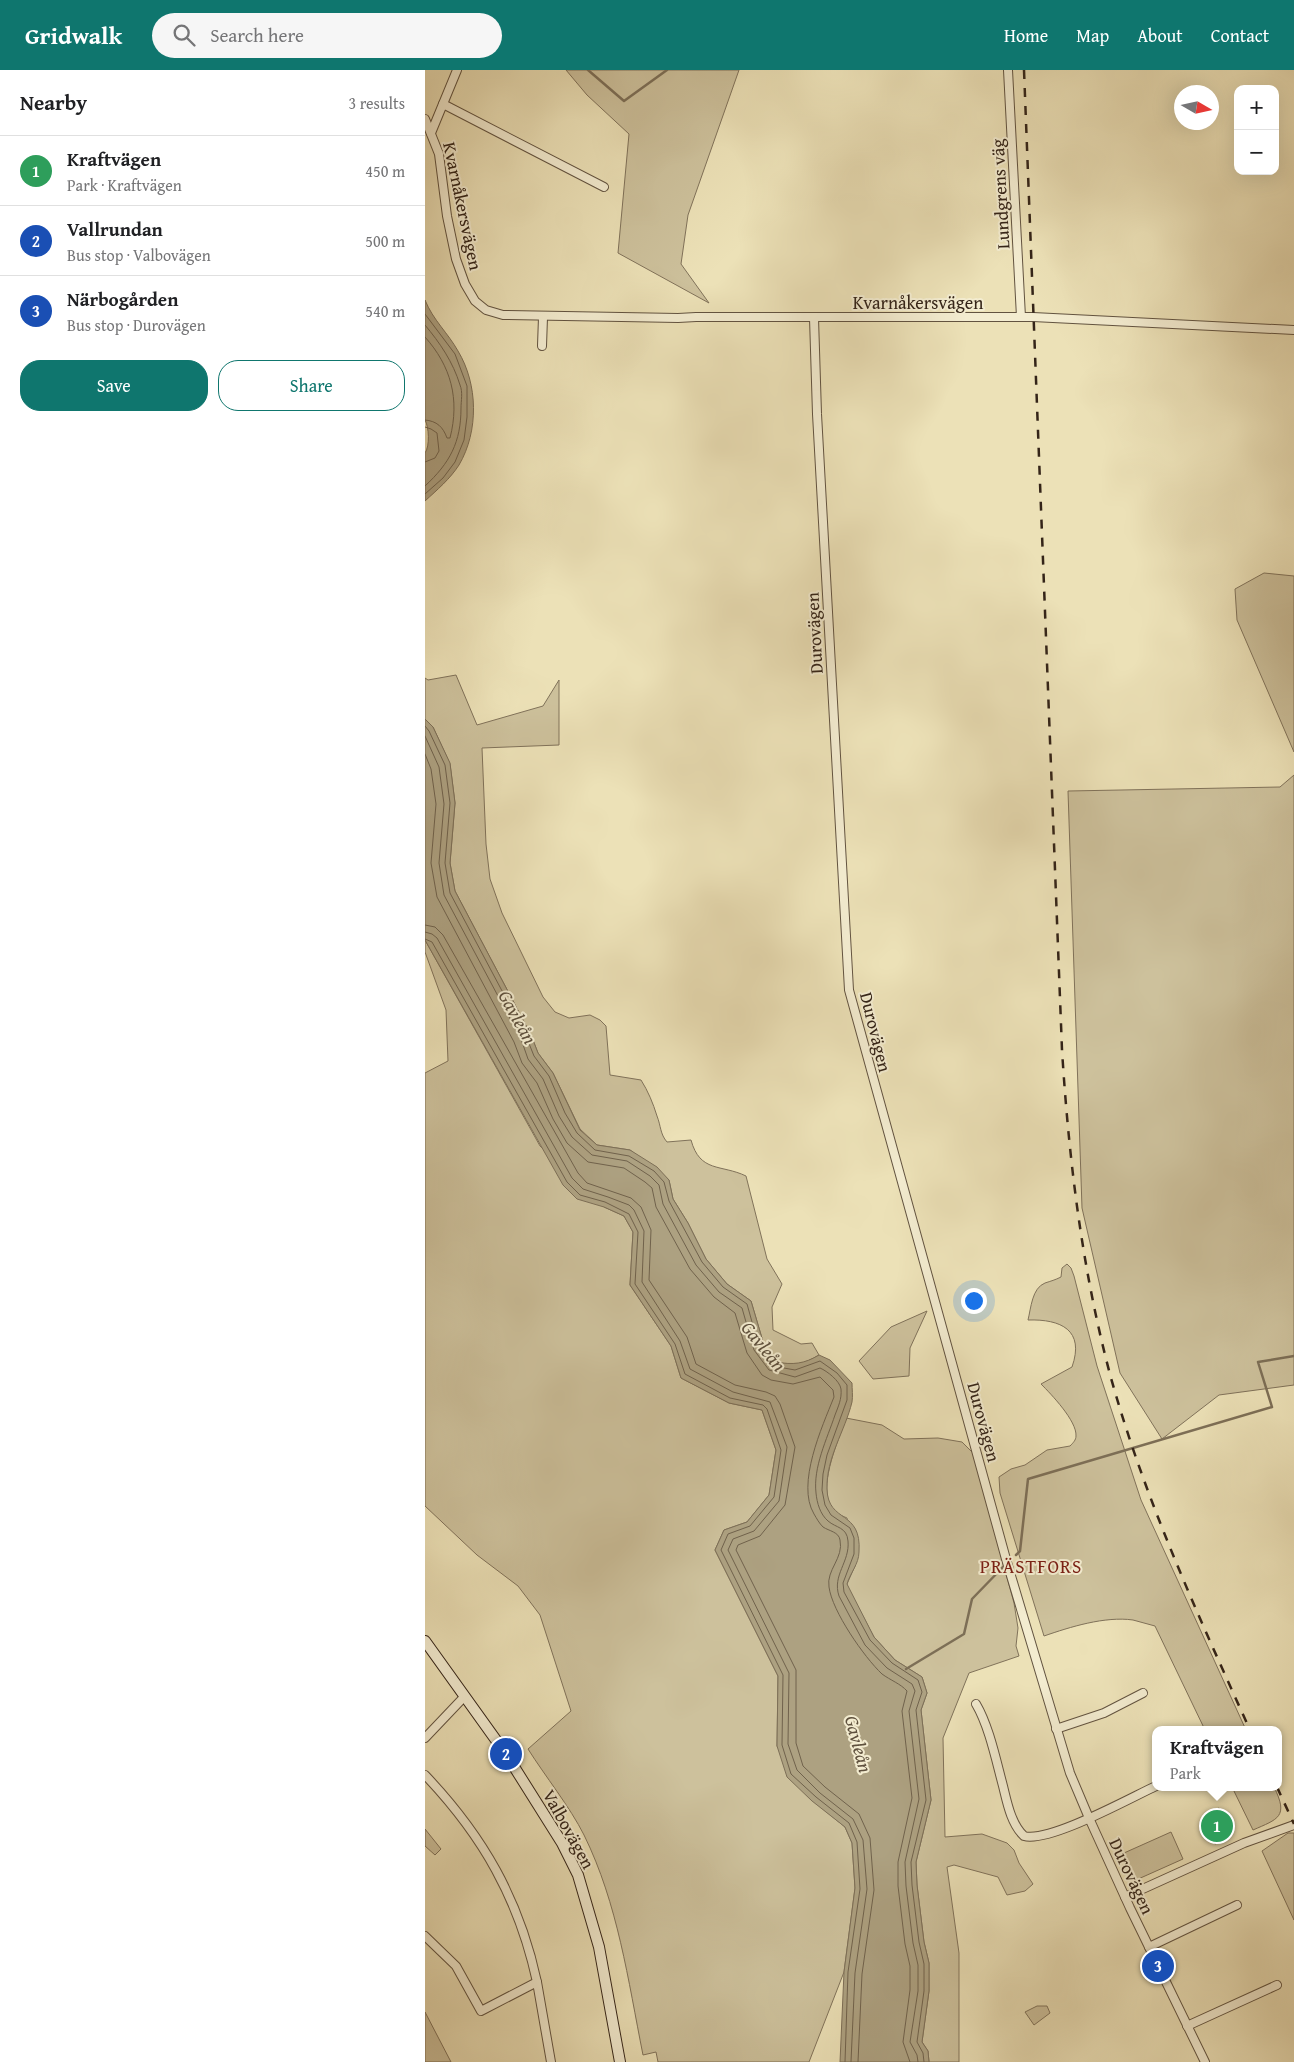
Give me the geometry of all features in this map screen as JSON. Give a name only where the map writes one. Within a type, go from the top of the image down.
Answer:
[{"type":"main road","name":"Valbovägen","points":[[425,1641],[506,1754],[557,1835],[578,1875],[599,1947],[620,2062]]},
{"type":"street","name":"Kvarnåkersvägen","points":[[431,132],[457,70]]},
{"type":"street","name":"Lundgrens väg","points":[[1008,70],[1021,317]]},
{"type":"street","name":"Kvarnåkersvägen","points":[[443,104],[604,186]]},
{"type":"street","name":"Kvarnåkersvägen","points":[[425,119],[439,154],[445,208],[456,259],[465,284],[475,302],[486,310],[503,315],[543,317],[1021,317],[1294,330]]},
{"type":"street","points":[[542,346],[543,317]]},
{"type":"street","name":"Durovägen","points":[[814,318],[817,414],[849,990],[1006,1559],[1070,1773],[1125,1897],[1205,2062]]},
{"type":"street","points":[[1056,1729],[1104,1713],[1143,1693]]},
{"type":"street","points":[[425,1738],[465,1697]]},
{"type":"street","points":[[976,1704],[988,1735],[1007,1802],[1020,1832],[1028,1837],[1039,1836],[1089,1818],[1152,1788]]},
{"type":"street","points":[[425,1774],[458,1810],[485,1849],[515,1906],[523,1928],[537,1982],[551,2062]]},
{"type":"street","points":[[1125,1897],[1244,1843],[1294,1824]]},
{"type":"street","points":[[1149,1947],[1237,1905]]},
{"type":"street","points":[[425,1936],[456,1966],[481,2011],[537,1982]]},
{"type":"street","points":[[1187,2026],[1277,1985]]},
{"type":"shaded area","points":[[566,70],[739,70],[688,215],[681,264],[709,303],[618,253],[629,134],[587,95]]},
{"type":"shaded area","points":[[1264,573],[1294,576],[1294,752],[1237,620],[1235,589]]},
{"type":"shaded area","points":[[456,675],[477,725],[543,706],[559,680],[559,745],[482,748],[486,844],[490,879],[502,913],[543,997],[555,1012],[569,1018],[590,1015],[600,1020],[606,1026],[610,1075],[641,1080],[650,1097],[667,1142],[691,1140],[695,1151],[706,1163],[746,1176],[767,1259],[782,1284],[772,1307],[773,1330],[801,1344],[812,1343],[819,1355],[798,1364],[776,1362],[764,1345],[751,1301],[727,1284],[706,1259],[688,1223],[673,1199],[669,1180],[630,1150],[597,1145],[580,1129],[553,1073],[538,1053],[531,1035],[455,891],[450,863],[455,803],[450,764],[433,727],[425,719],[425,678],[428,680]]},
{"type":"shaded area","points":[[1294,775],[1294,1385],[1219,1395],[1162,1439],[1120,1373],[1082,1208],[1068,791],[1280,787]]},
{"type":"shaded area","points":[[425,940],[540,1146],[604,1207],[624,1216],[633,1232],[630,1285],[671,1346],[681,1378],[729,1403],[762,1410],[776,1450],[769,1495],[747,1522],[724,1530],[715,1550],[778,1676],[777,1746],[807,1796],[845,1827],[852,1843],[855,1888],[844,1972],[809,2062],[658,2062],[656,2052],[643,2055],[621,1943],[596,1861],[578,1824],[528,1749],[571,1711],[540,1615],[518,1586],[477,1555],[425,1506],[425,1073],[448,1061],[446,1010],[425,952]]},
{"type":"shaded area","points":[[1067,1264],[1074,1276],[1097,1366],[1141,1500],[1244,1726],[1203,1726],[1155,1626],[1122,1619],[1099,1621],[1044,1636],[1000,1493],[999,1477],[1011,1469],[1025,1465],[1047,1450],[1070,1446],[1076,1436],[1068,1416],[1041,1384],[1072,1367],[1075,1344],[1072,1336],[1067,1329],[1060,1325],[1040,1320],[1028,1320],[1037,1289],[1045,1283],[1061,1277],[1062,1268]]},
{"type":"shaded area","points":[[927,1311],[910,1348],[909,1376],[873,1379],[859,1361],[891,1327]]},
{"type":"shaded area","points":[[846,1418],[882,1425],[904,1439],[938,1438],[962,1442],[973,1453],[1014,1603],[1018,1628],[1016,1646],[1019,1656],[969,1673],[943,1738],[945,1837],[982,1834],[1007,1843],[1014,1850],[1019,1863],[1033,1884],[1025,1891],[1007,1895],[998,1877],[954,1865],[947,1867],[959,1953],[959,2062],[929,2062],[928,2051],[922,2042],[929,1991],[929,1963],[924,1942],[916,1862],[931,1800],[921,1710],[927,1693],[922,1677],[895,1660],[874,1637],[847,1584],[855,1566],[847,1518],[836,1513],[830,1505],[827,1494],[830,1467]]},
{"type":"shaded area","points":[[1234,1791],[1276,1791],[1281,1805],[1279,1816],[1253,1830]]},
{"type":"shaded area","points":[[1219,1808],[1232,1835],[1215,1844],[1202,1817]]},
{"type":"shaded area","points":[[425,1829],[441,1849],[435,1855],[425,1846]]},
{"type":"shaded area","points":[[1171,1832],[1183,1859],[1136,1880],[1124,1853]]},
{"type":"shaded area","points":[[1288,1833],[1294,1833],[1294,1920],[1262,1851]]},
{"type":"shaded area","points":[[1037,2006],[1047,2006],[1050,2013],[1034,2025],[1025,2012]]},
{"type":"shaded area","points":[[425,2012],[451,2062],[425,2062]]},
{"type":"water","points":[[425,300],[465,364],[474,408],[473,423],[466,452],[459,465],[447,480],[425,501],[425,453],[428,446],[428,437],[425,420]]},
{"type":"water","name":"Gavleån","points":[[425,719],[433,727],[450,763],[455,803],[450,863],[455,891],[531,1035],[538,1053],[553,1073],[580,1130],[597,1145],[630,1150],[657,1167],[669,1180],[673,1199],[688,1223],[706,1259],[727,1284],[751,1301],[764,1345],[776,1362],[798,1363],[819,1355],[830,1360],[852,1383],[852,1402],[829,1466],[827,1478],[829,1500],[833,1508],[850,1522],[859,1538],[859,1556],[847,1584],[874,1637],[895,1660],[922,1677],[927,1693],[921,1710],[931,1800],[916,1862],[924,1942],[929,1963],[929,1991],[922,2042],[928,2051],[929,2062],[840,2062],[844,1972],[855,1888],[852,1843],[845,1827],[812,1801],[787,1777],[777,1746],[778,1676],[715,1550],[724,1530],[747,1522],[769,1495],[776,1450],[762,1410],[729,1403],[681,1378],[671,1346],[630,1285],[633,1232],[624,1216],[604,1207],[577,1199],[563,1185],[425,940]]},
{"type":"waterway","points":[[588,70],[624,101],[667,70]]},
{"type":"waterway","points":[[1016,1555],[1020,1551],[1028,1479],[1272,1407],[1258,1362],[1294,1356]]},
{"type":"waterway","points":[[906,1669],[964,1634],[972,1599],[1003,1567]]},
{"type":"railway","points":[[1024,70],[1062,1050],[1078,1215],[1101,1337],[1125,1423],[1156,1513],[1211,1644],[1248,1726]]},
{"type":"railway","points":[[1279,1791],[1294,1824]]},
{"type":"place","name":"Vallrundan","points":[[506,1754]]},
{"type":"place","name":"Kraftvägen","points":[[1217,1826]]},
{"type":"place","name":"Närbogården","points":[[1158,1966]]},
{"type":"district","name":"PRÄSTFORS","points":[[1031,1566]]}]
